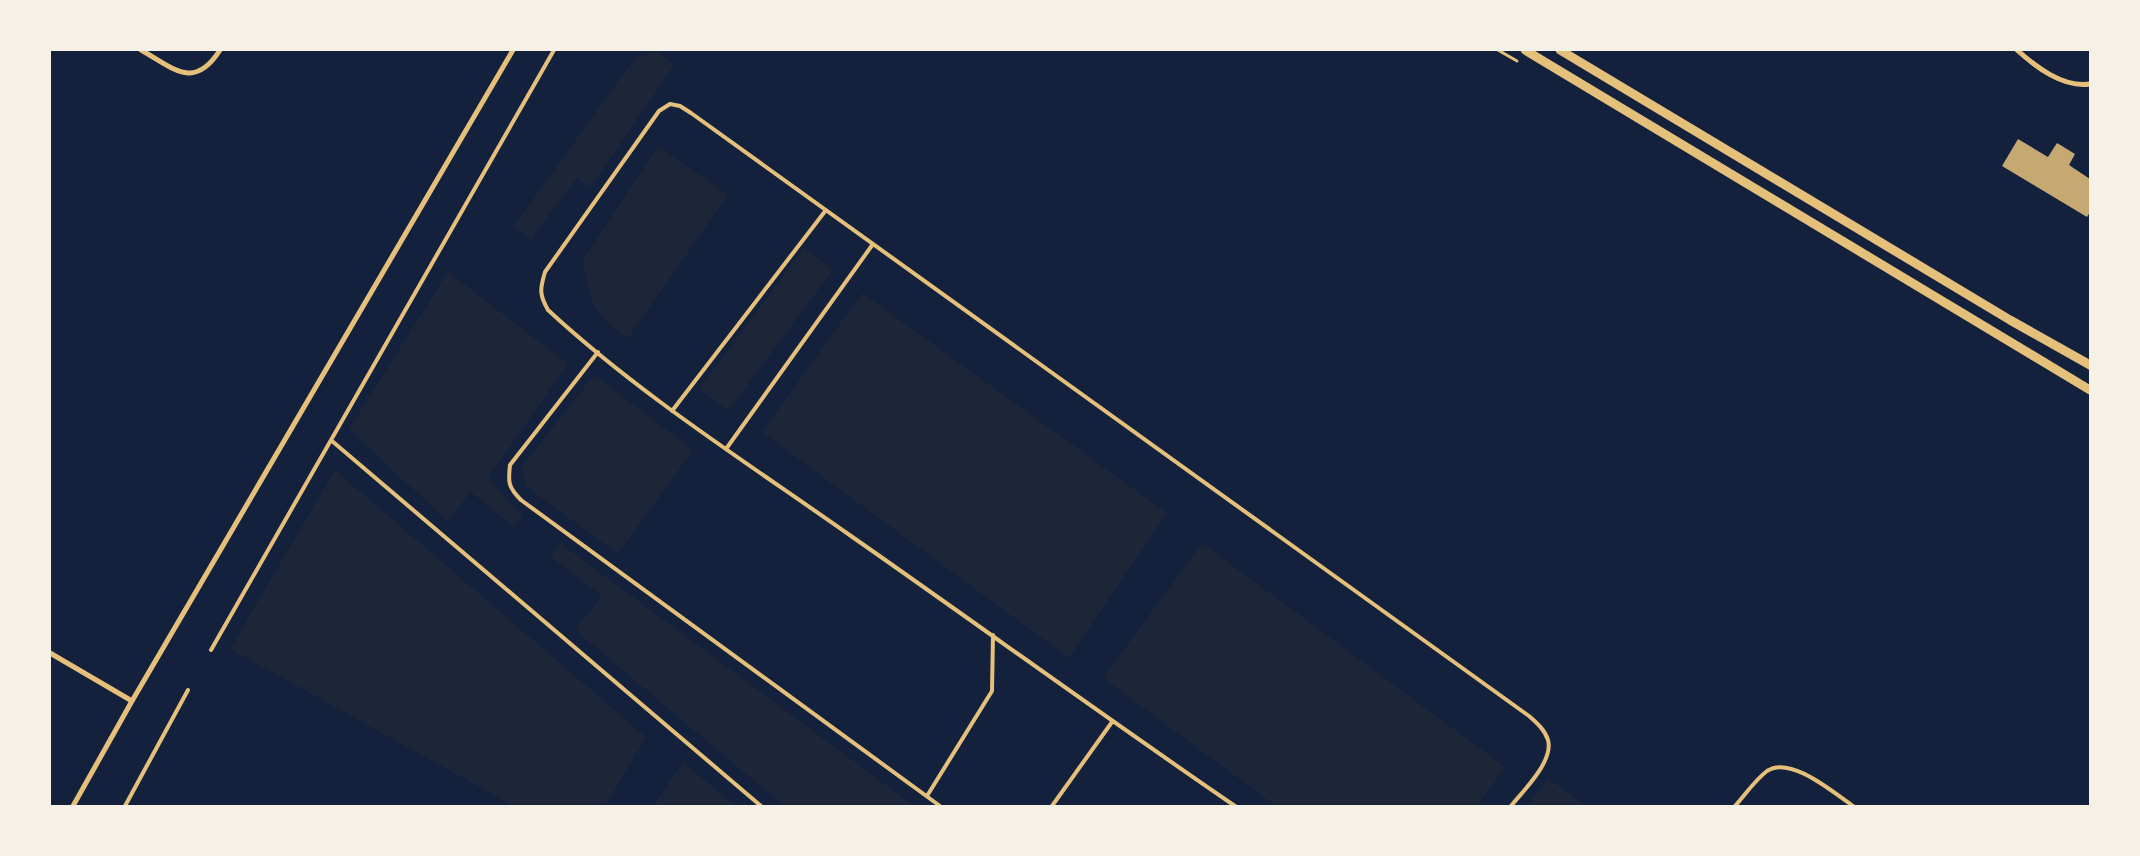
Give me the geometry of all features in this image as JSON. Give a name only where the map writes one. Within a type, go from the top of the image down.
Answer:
[{"type":"street","points":[[141,50],[177,71],[190,74],[202,71],[212,63],[220,50]]},
{"type":"street","points":[[72,806],[513,50]]},
{"type":"street","points":[[1525,50],[2090,390]]},
{"type":"street","points":[[1560,50],[2002,315],[2090,365]]},
{"type":"street","points":[[2017,50],[2065,82],[2081,85],[2090,84]]},
{"type":"street","points":[[50,653],[132,701]]},
{"type":"lane","points":[[211,650],[554,50]]},
{"type":"lane","points":[[1235,806],[1112,722],[993,635],[672,411],[548,310],[542,299],[540,288],[545,272],[659,111],[670,104],[680,106],[691,113],[1530,716],[1540,726],[1548,740],[1549,751],[1543,765],[1511,806]]},
{"type":"lane","points":[[672,411],[826,210]]},
{"type":"lane","points":[[726,448],[873,244]]},
{"type":"lane","points":[[598,352],[510,465],[509,478],[511,490],[521,500],[940,806]]},
{"type":"lane","points":[[332,440],[761,806]]},
{"type":"lane","points":[[927,796],[992,691],[993,635]]},
{"type":"lane","points":[[125,806],[188,690]]},
{"type":"lane","points":[[1052,806],[1112,722]]},
{"type":"lane","points":[[1735,806],[1768,771],[1780,766],[1794,769],[1810,776],[1853,806]]},
{"type":"shaded area","points":[[656,50],[674,65],[590,188],[577,178],[531,239],[513,227],[635,58]]},
{"type":"shaded area","points":[[658,146],[728,195],[628,338],[599,314],[588,286],[583,260]]},
{"type":"shaded area","points":[[804,248],[833,270],[728,411],[699,389]]},
{"type":"shaded area","points":[[448,272],[568,364],[488,478],[523,516],[513,527],[471,492],[447,521],[349,429]]},
{"type":"shaded area","points":[[862,293],[1167,513],[1069,658],[762,432]]},
{"type":"shaded area","points":[[594,375],[693,450],[618,554],[527,487],[521,468]]},
{"type":"shaded area","points":[[335,470],[646,737],[605,806],[514,806],[230,649]]},
{"type":"shaded area","points":[[560,543],[914,806],[784,806],[575,630],[602,596],[551,557]]},
{"type":"shaded area","points":[[1202,543],[1505,767],[1477,806],[1276,806],[1103,678]]},
{"type":"shaded area","points":[[683,762],[735,806],[653,806]]},
{"type":"shaded area","points":[[1548,778],[1586,806],[1527,806]]},
{"type":"building","points":[[2018,139],[2048,157],[2057,143],[2075,154],[2069,165],[2090,179],[2090,212],[2087,217],[2002,166]]}]
